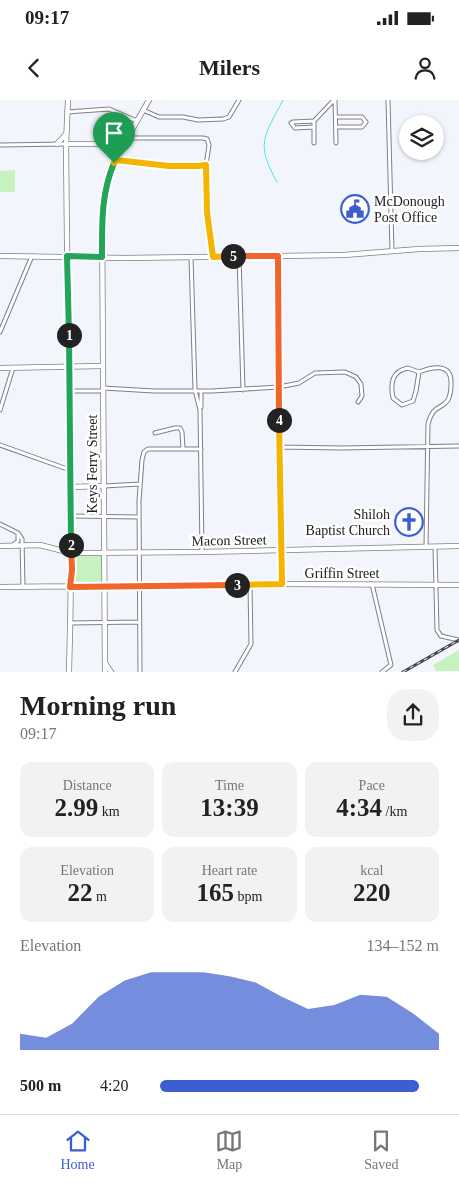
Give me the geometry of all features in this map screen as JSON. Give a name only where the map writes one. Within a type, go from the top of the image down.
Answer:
[{"type":"main road","points":[[68,100],[66,144],[70,539],[72,570],[69,672]]},
{"type":"main road","name":"Keys Ferry Street","points":[[105,672],[102,366],[103,204],[109,176],[116,160],[149,100]]},
{"type":"main road","points":[[57,144],[66,134]]},
{"type":"main road","points":[[66,144],[124,144]]},
{"type":"main road","points":[[0,256],[213,257],[344,255],[459,248]]},
{"type":"main road","points":[[0,368],[102,366]]},
{"type":"main road","points":[[70,487],[103,486]]},
{"type":"main road","points":[[60,551],[66,548],[70,539]]},
{"type":"main road","name":"Macon Street","points":[[0,546],[40,545],[71,553],[459,546]]},
{"type":"main road","name":"Griffin Street","points":[[0,587],[282,584],[459,585]]},
{"type":"main road","points":[[105,662],[111,672]]},
{"type":"street","points":[[144,110],[159,117],[185,117],[198,120],[223,119],[229,116],[239,100]]},
{"type":"street","points":[[327,100],[328,107]]},
{"type":"street","points":[[314,127],[295,128],[291,124],[292,122],[314,121],[335,100]]},
{"type":"street","points":[[335,100],[336,142]]},
{"type":"street","points":[[388,100],[392,251]]},
{"type":"street","points":[[67,112],[109,109],[137,122]]},
{"type":"street","points":[[336,117],[362,117],[366,122],[362,127],[336,127]]},
{"type":"street","points":[[314,121],[314,143]]},
{"type":"street","points":[[127,138],[207,139],[207,212],[213,257]]},
{"type":"street","points":[[0,145],[66,144]]},
{"type":"street","points":[[116,160],[169,166],[206,165]]},
{"type":"street","points":[[0,332],[32,256]]},
{"type":"street","points":[[239,256],[243,390]]},
{"type":"street","points":[[278,256],[282,584]]},
{"type":"street","points":[[191,257],[196,390],[200,407]]},
{"type":"street","points":[[418,372],[418,385],[412,401],[402,405],[393,398],[391,389],[394,375],[401,369],[408,368],[418,372],[434,367],[442,368],[448,372],[451,379],[449,399],[434,409],[428,424],[426,547]]},
{"type":"street","points":[[0,410],[13,368]]},
{"type":"street","points":[[69,391],[103,389],[154,391],[243,390],[299,383],[316,373],[344,372],[356,377],[361,384],[362,396],[358,402]]},
{"type":"street","points":[[201,391],[202,552]]},
{"type":"street","points":[[155,433],[180,428],[183,449]]},
{"type":"street","points":[[0,445],[70,470]]},
{"type":"street","points":[[279,446],[341,448],[428,445],[459,446]]},
{"type":"street","points":[[140,672],[139,516],[142,460],[145,451],[151,449],[201,449]]},
{"type":"street","points":[[103,486],[140,484]]},
{"type":"street","points":[[70,516],[139,516]]},
{"type":"street","points":[[0,524],[18,533],[22,539],[23,587]]},
{"type":"street","points":[[12,546],[18,541],[18,533]]},
{"type":"street","points":[[435,547],[437,631],[441,636],[459,640]]},
{"type":"street","points":[[372,584],[390,666],[382,672]]},
{"type":"street","points":[[235,672],[250,644],[250,585]]},
{"type":"street","points":[[70,623],[140,622]]},
{"type":"green space","points":[[15,170],[15,192],[0,192],[0,171]]},
{"type":"green space","points":[[71,553],[103,553],[104,586],[70,587]]},
{"type":"green space","points":[[459,650],[459,671],[436,671],[433,665]]},
{"type":"waterway","points":[[277,182],[270,169],[264,149],[267,132],[283,100]]},
{"type":"railway","points":[[403,672],[459,640]]},
{"type":"place","name":"McDonough Post Office","points":[[355,209]]},
{"type":"place","name":"Shiloh Baptist Church","points":[[409,522]]},
{"type":"route","points":[[116,160],[169,166],[206,165],[207,212],[213,257],[278,256],[282,584],[70,587],[72,561],[70,536],[67,256],[102,257],[103,204],[107,183],[114,163],[116,160]]}]
